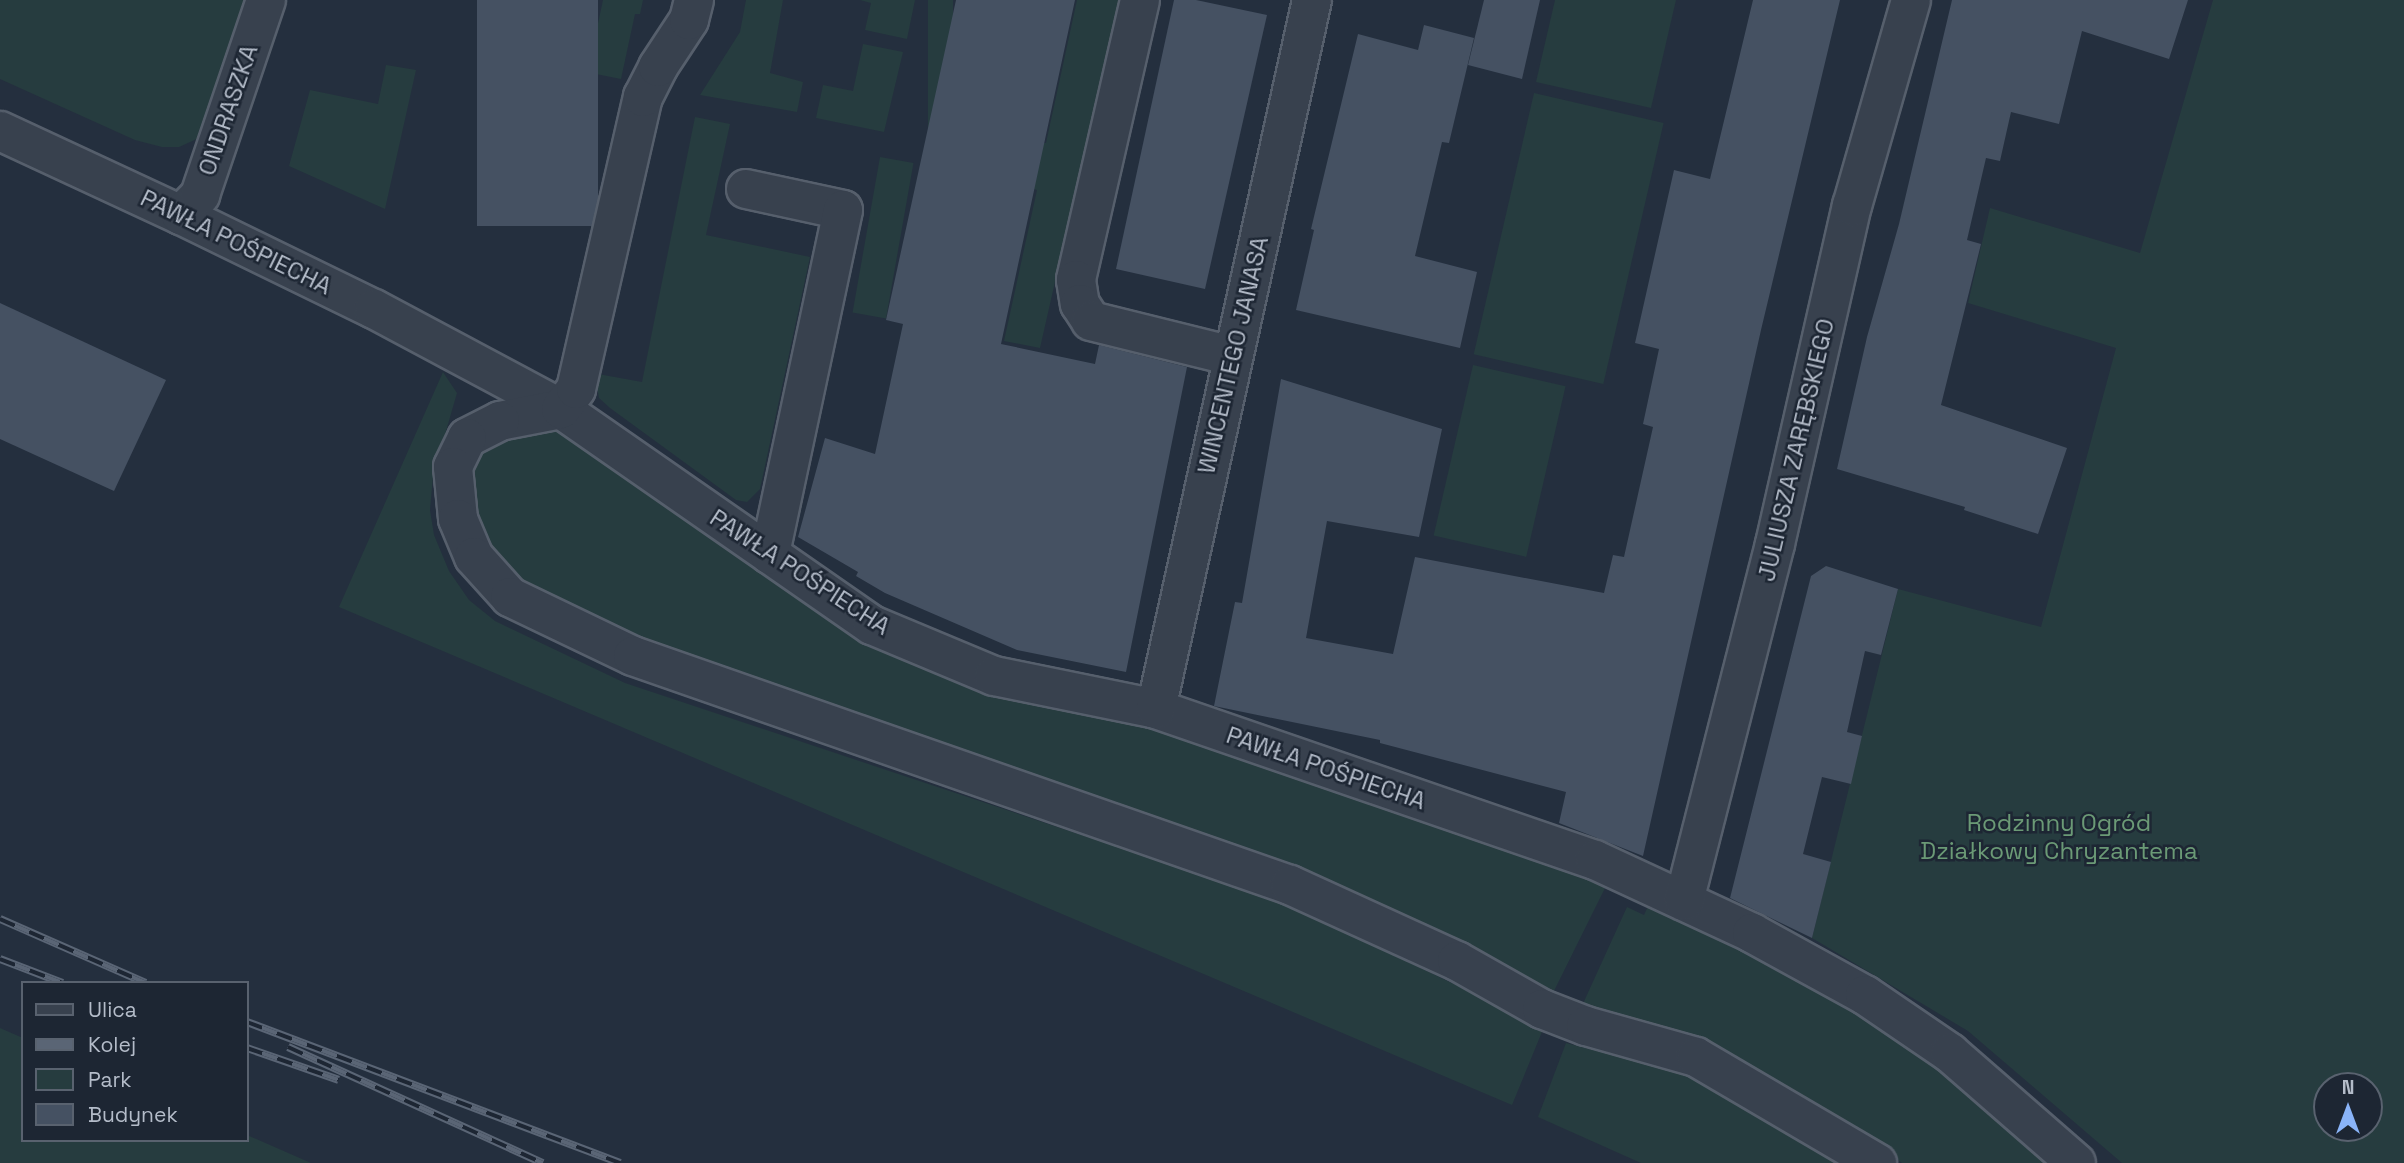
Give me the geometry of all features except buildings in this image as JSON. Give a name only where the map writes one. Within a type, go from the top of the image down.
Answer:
[{"type":"street","name":"ONDRASZKA","points":[[181,215],[200,195],[265,0]]},
{"type":"street","points":[[467,439],[500,421],[561,409],[576,389],[643,97],[657,67],[689,20],[694,0]]},
{"type":"street","points":[[1140,0],[1076,281],[1080,303],[1091,321],[1232,356]]},
{"type":"street","name":"WINCENTEGO JANASA","points":[[1156,709],[1311,0]]},
{"type":"street","name":"JULIUSZA ZARĘBSKIEGO","points":[[1684,901],[1775,544],[1852,206],[1911,0]]},
{"type":"street","name":"PAWŁA POŚPIECHA","points":[[0,131],[181,215],[468,359],[561,409],[872,625],[994,677],[1156,709],[1595,860],[1752,933],[1865,995],[1950,1053],[2076,1163]]},
{"type":"street","points":[[746,189],[843,210],[770,554]]},
{"type":"street","points":[[468,359],[477,395],[476,418],[453,467],[458,519],[474,558],[510,597],[633,656],[1290,885],[1457,961],[1542,1009],[1586,1026],[1696,1056],[1877,1163]]},
{"type":"green space","points":[[0,0],[247,0],[201,137],[179,147],[162,147],[135,140],[0,79]]},
{"type":"green space","points":[[603,0],[643,0],[640,14],[635,14],[621,79],[581,71],[588,42],[594,42]]},
{"type":"green space","points":[[746,0],[783,0],[770,73],[803,82],[797,112],[700,95],[740,32]]},
{"type":"green space","points":[[860,0],[915,0],[907,39],[865,30],[871,3]]},
{"type":"green space","points":[[928,0],[953,0],[953,139],[928,139]]},
{"type":"green space","points":[[1077,0],[1119,0],[1040,348],[1004,341],[1037,190],[1031,188],[1041,143],[1046,143]]},
{"type":"green space","points":[[1555,0],[1676,0],[1651,108],[1536,82]]},
{"type":"green space","name":"Rodzinny Ogród Działkowy Chryzantema","points":[[2213,0],[2404,0],[2404,1163],[2122,1163],[1968,1031],[1812,938],[1898,589],[2041,627],[2116,348],[1968,303],[1990,208],[2140,253]]},
{"type":"green space","points":[[863,44],[903,52],[884,132],[816,118],[823,85],[853,91]]},
{"type":"green space","points":[[386,65],[416,70],[385,209],[289,166],[310,90],[378,104]]},
{"type":"green space","points":[[1534,93],[1664,123],[1603,384],[1474,354]]},
{"type":"green space","points":[[695,117],[730,124],[706,235],[810,257],[760,489],[747,502],[736,500],[610,408],[599,398],[597,387],[598,374],[642,382]]},
{"type":"green space","points":[[880,157],[913,163],[886,319],[853,313]]},
{"type":"green space","points":[[1473,365],[1566,386],[1526,557],[1434,536]]},
{"type":"green space","points":[[443,372],[457,393],[433,476],[430,510],[434,535],[449,571],[469,600],[495,621],[625,683],[1280,901],[1544,1027],[1512,1105],[339,607]]},
{"type":"green space","points":[[558,420],[865,636],[1150,721],[1608,882],[1553,993],[1309,878],[635,641],[519,583],[485,546],[471,513],[467,469],[486,441]]},
{"type":"green space","points":[[1650,902],[1856,1006],[1941,1063],[2057,1163],[1902,1163],[1870,1139],[1581,1008],[1627,907],[1644,915]]},
{"type":"green space","points":[[0,1028],[21,1037],[21,1142],[248,1142],[248,1135],[311,1163],[0,1163]]},
{"type":"green space","points":[[1566,1043],[1683,1073],[1842,1163],[1641,1163],[1538,1117]]},
{"type":"railway","points":[[0,919],[141,981]]},
{"type":"railway","points":[[0,959],[58,981]]},
{"type":"railway","points":[[248,1022],[620,1163]]},
{"type":"railway","points":[[288,1047],[543,1163]]},
{"type":"railway","points":[[248,1048],[339,1080]]}]
